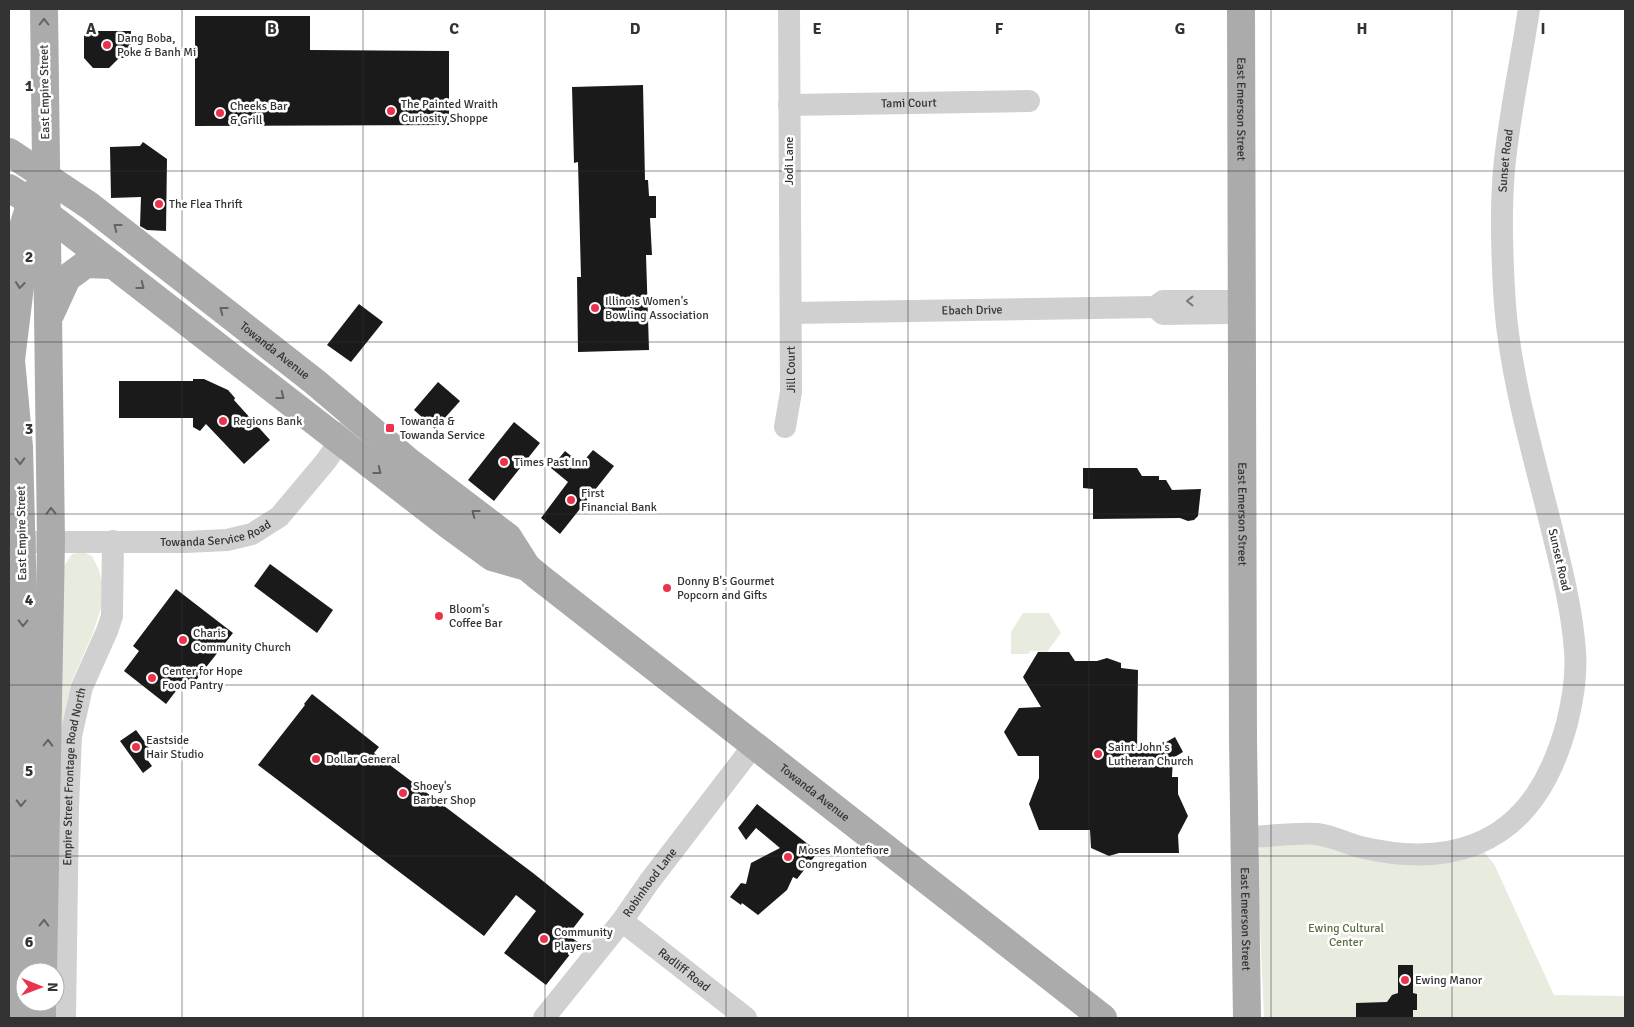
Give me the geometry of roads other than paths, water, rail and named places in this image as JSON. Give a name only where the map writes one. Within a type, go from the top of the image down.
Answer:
[{"type":"main road","name":"East Empire Street","points":[[19,1018],[23,611],[20,447],[11,360],[21,278],[22,230],[29,202],[46,175],[44,9]]},
{"type":"main road","name":"East Emerson Street","points":[[1241,9],[1239,307],[1246,1014]]},
{"type":"main road","points":[[45,124],[62,163],[90,206]]},
{"type":"main road","name":"Towanda Avenue","points":[[9,152],[90,206],[315,382],[408,461],[508,537],[526,567],[1104,1018]]},
{"type":"main road","points":[[29,202],[48,319],[52,541],[43,962]]},
{"type":"main road","name":"Towanda Avenue","points":[[29,202],[492,557],[526,567]]},
{"type":"main road","points":[[48,319],[67,278],[86,264],[113,265]]},
{"type":"main road","points":[[9,326],[11,360]]},
{"type":"street","name":"Jodi Lane","points":[[789,9],[791,313]]},
{"type":"street","name":"Sunset Road","points":[[1244,837],[1315,834],[1375,850],[1411,854],[1443,853],[1474,845],[1510,825],[1530,805],[1545,782],[1564,734],[1573,698],[1576,654],[1573,624],[1562,567],[1517,388],[1505,308],[1502,254],[1502,198],[1505,161],[1528,9]]},
{"type":"street","name":"Tami Court","points":[[789,105],[1029,101]]},
{"type":"street","name":"Ebach Drive","points":[[791,313],[1155,307],[1163,301],[1229,301],[1239,307]]},
{"type":"street","name":"Jill Court","points":[[784,427],[791,392],[791,313]]},
{"type":"street","name":"Towanda Service Road","points":[[22,542],[186,542],[227,540],[252,534],[279,517],[314,476],[357,416]]},
{"type":"street","name":"Empire Street Frontage Road North","points":[[65,1018],[71,736],[82,687],[112,616],[113,541]]},
{"type":"street","name":"Robinhood Lane","points":[[544,1018],[622,921],[648,882],[754,745]]},
{"type":"street","name":"Radliff Road","points":[[622,921],[746,1018]]},
{"type":"place","name":"Dang Boba, Poke & Banh Mi","points":[[107,45]]},
{"type":"place","name":"The Painted Wraith Curiosity Shoppe","points":[[391,111]]},
{"type":"place","name":"Cheeks Bar & Grill","points":[[220,113]]},
{"type":"place","name":"The Flea Thrift","points":[[159,204]]},
{"type":"place","name":"Illinois Women's Bowling Association","points":[[595,308]]},
{"type":"place","name":"Regions Bank","points":[[223,421]]},
{"type":"place","name":"Towanda & Towanda Service","points":[[390,428]]},
{"type":"place","name":"Times Past Inn","points":[[504,462]]},
{"type":"place","name":"First Financial Bank","points":[[571,500]]},
{"type":"place","name":"Donny B's Gourmet Popcorn and Gifts","points":[[667,588]]},
{"type":"place","name":"Bloom's Coffee Bar","points":[[439,616]]},
{"type":"place","name":"Charis Community Church","points":[[183,640]]},
{"type":"place","name":"Center for Hope Food Pantry","points":[[152,678]]},
{"type":"place","name":"Eastside Hair Studio","points":[[136,747]]},
{"type":"place","name":"Saint John's Lutheran Church","points":[[1098,754]]},
{"type":"place","name":"Dollar General","points":[[316,759]]},
{"type":"place","name":"Shoey's Barber Shop","points":[[403,793]]},
{"type":"place","name":"Moses Montefiore Congregation","points":[[788,857]]},
{"type":"place","name":"Community Players","points":[[544,939]]},
{"type":"place","name":"Ewing Manor","points":[[1405,980]]},
{"type":"park label","name":"Ewing Cultural Center","points":[[1346,935]]}]
